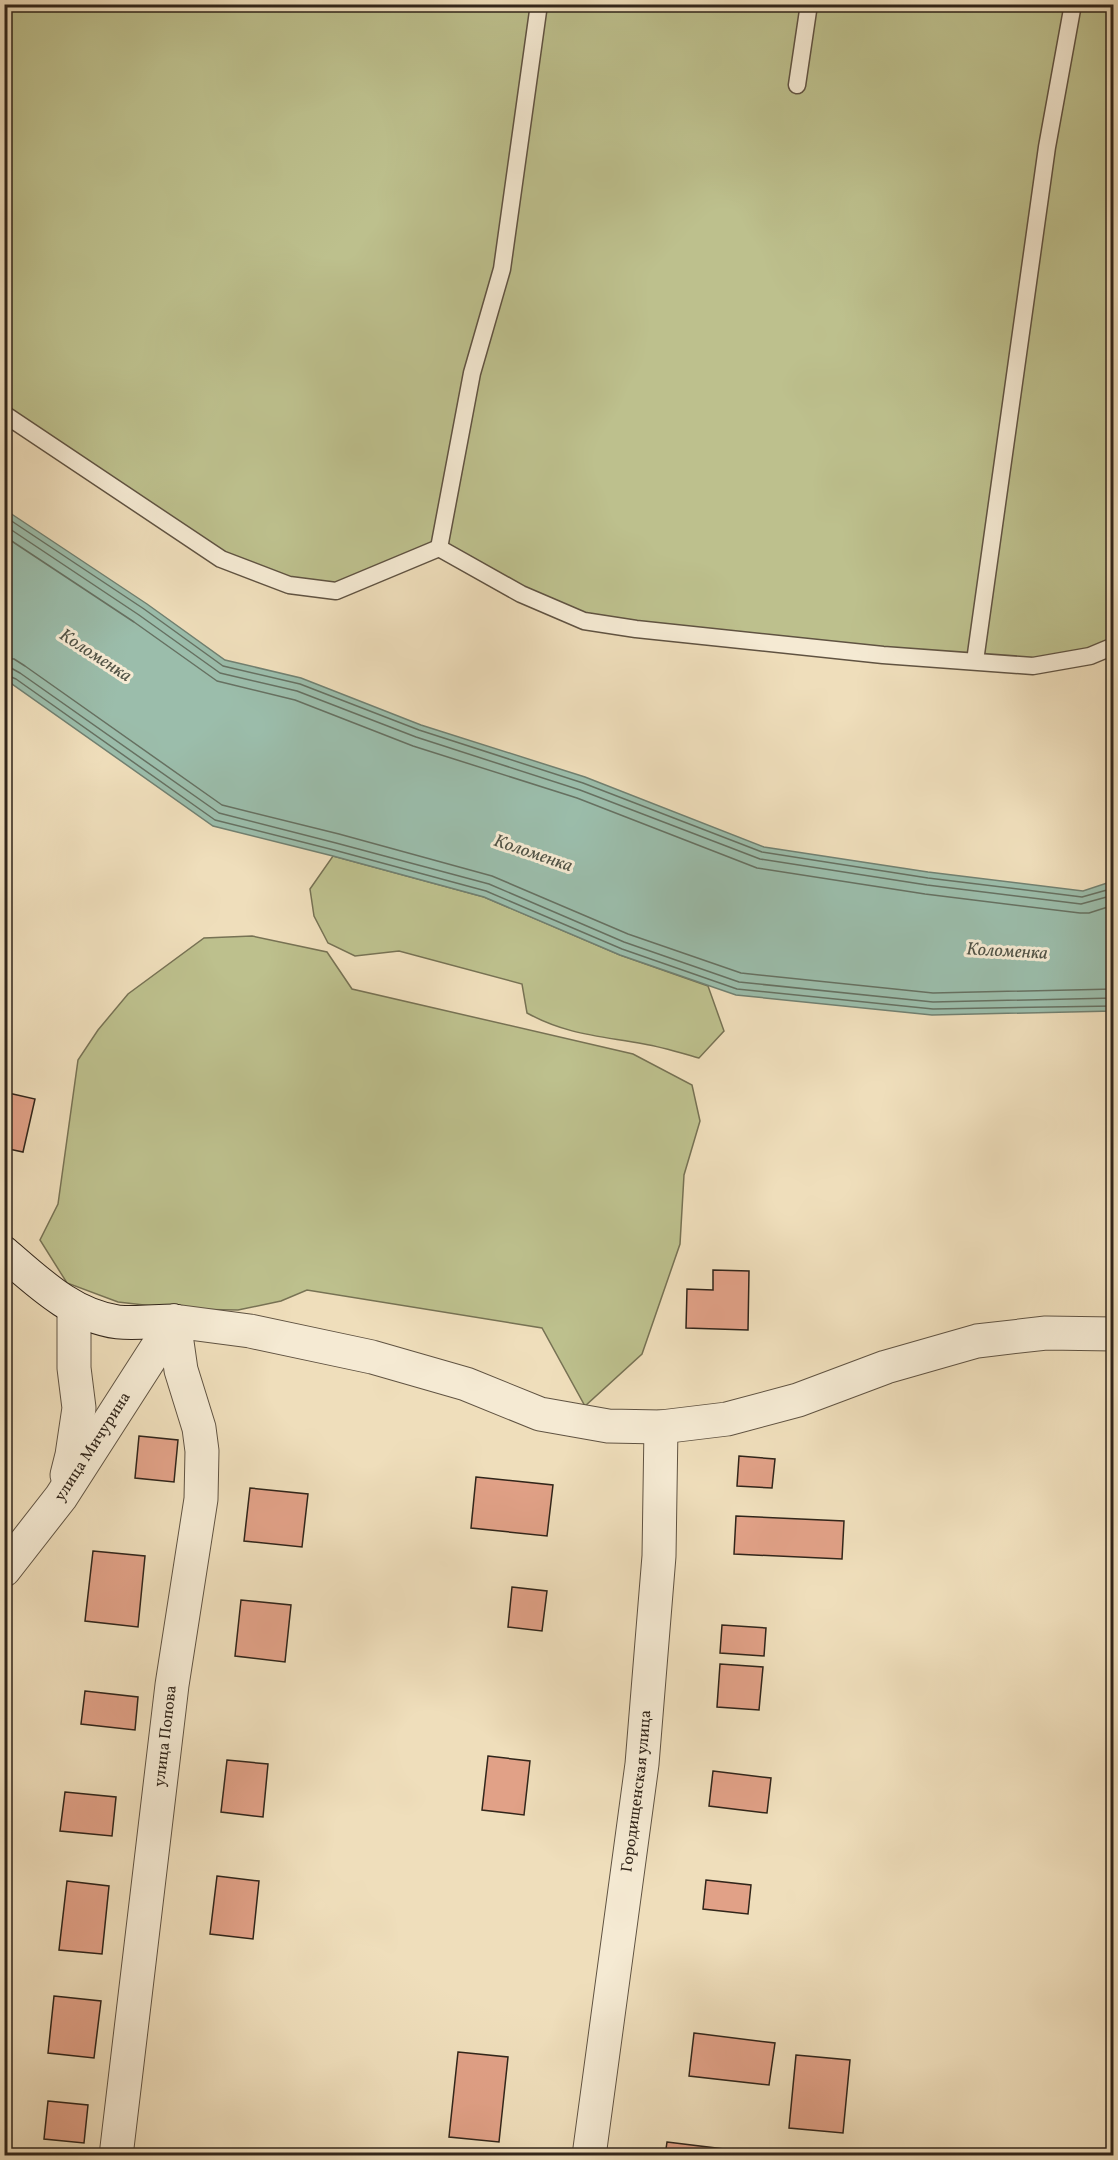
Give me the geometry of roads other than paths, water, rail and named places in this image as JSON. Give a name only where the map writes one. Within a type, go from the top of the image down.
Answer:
[{"type":"street","points":[[4,1253],[36,1281],[74,1309],[118,1322],[174,1321],[250,1331],[372,1357],[466,1384],[540,1414],[608,1426],[661,1427],[727,1419],[798,1400],[886,1367],[977,1341],[1046,1333],[1113,1334]]},
{"type":"street","points":[[61,1497],[72,1455],[79,1408],[74,1368],[74,1309]]},
{"type":"street","name":"улица Мичурина","points":[[4,1570],[61,1497],[174,1321]]},
{"type":"street","name":"улица Попова","points":[[116,2156],[172,1685],[201,1499],[202,1451],[199,1428],[181,1370],[174,1321]]},
{"type":"street","name":"Городищенская улица","points":[[589,2156],[642,1764],[659,1556],[661,1427]]},
{"type":"lane","points":[[439,548],[472,374],[502,269],[538,4]]},
{"type":"lane","points":[[797,85],[809,4]]},
{"type":"lane","points":[[975,661],[1047,147],[1073,4]]},
{"type":"lane","points":[[4,414],[221,559],[289,585],[336,591],[439,548]]},
{"type":"lane","points":[[439,548],[521,594],[584,621],[636,629],[860,652],[1033,666],[1090,656],[1113,646]]},
{"type":"water","name":"Коломенка","points":[[4,509],[147,604],[225,660],[301,678],[421,725],[585,777],[764,847],[928,872],[1083,891],[1113,881],[1113,1011],[932,1015],[736,995],[620,955],[484,897],[213,826],[5,679]]}]
